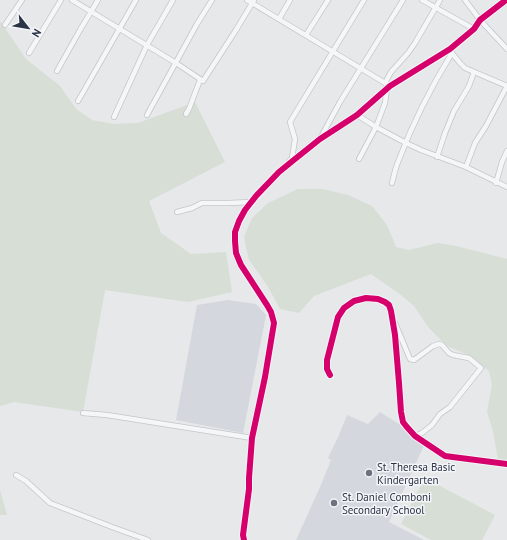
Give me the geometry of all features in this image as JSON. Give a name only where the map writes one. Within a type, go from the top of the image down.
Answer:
[{"type":"street","points":[[5,25],[22,0]]},
{"type":"street","points":[[29,53],[60,0]]},
{"type":"street","points":[[72,0],[120,28],[200,80]]},
{"type":"street","points":[[57,71],[98,0]]},
{"type":"street","points":[[78,101],[136,0]]},
{"type":"street","points":[[114,117],[147,45],[172,0]]},
{"type":"street","points":[[147,115],[212,0]]},
{"type":"street","points":[[247,0],[253,1],[279,19],[361,68],[389,87]]},
{"type":"street","points":[[279,19],[290,0]]},
{"type":"street","points":[[306,35],[328,0]]},
{"type":"street","points":[[177,212],[192,208],[202,203],[251,202],[292,158],[295,139],[290,122],[364,0]]},
{"type":"street","points":[[320,139],[340,102],[403,0]]},
{"type":"street","points":[[422,0],[474,29]]},
{"type":"street","points":[[385,83],[391,72],[415,43],[440,0]]},
{"type":"street","points":[[465,0],[480,20],[507,49]]},
{"type":"street","points":[[244,540],[243,535],[249,489],[252,438],[265,377],[274,323],[271,312],[241,265],[236,253],[235,232],[239,222],[251,202],[268,182],[279,172],[320,139],[357,115],[389,87],[451,51],[474,29],[480,20],[506,0]]},
{"type":"street","points":[[200,80],[203,81],[253,1]]},
{"type":"street","points":[[451,51],[465,68],[507,86],[486,126],[475,143],[466,167]]},
{"type":"street","points":[[392,183],[397,163],[429,92],[451,51]]},
{"type":"street","points":[[437,156],[454,111],[469,86],[474,72]]},
{"type":"street","points":[[186,114],[200,80]]},
{"type":"street","points":[[359,159],[376,127],[389,87]]},
{"type":"street","points":[[357,115],[406,143],[466,167],[496,183],[507,187]]},
{"type":"street","points":[[496,183],[507,151]]},
{"type":"street","points":[[330,375],[327,369],[327,360],[338,317],[344,308],[354,301],[366,298],[378,299],[388,304],[410,359],[414,360],[433,346],[439,344],[453,355],[469,358],[481,368],[450,407],[440,414],[432,425],[422,433],[415,436]]},
{"type":"street","points":[[392,316],[400,383],[402,417],[406,426],[415,436],[445,456],[507,464]]},
{"type":"street","points":[[83,412],[252,438]]},
{"type":"street","points":[[16,475],[26,481],[50,503],[148,540]]},
{"type":"shaded area","points":[[0,21],[26,59],[60,86],[76,109],[92,120],[114,124],[138,123],[195,102],[225,162],[149,201],[161,233],[191,254],[226,252],[232,292],[188,302],[105,290],[83,412],[14,402],[0,406]]},
{"type":"shaded area","points":[[298,189],[322,189],[348,195],[372,206],[387,225],[396,247],[409,250],[438,243],[507,259],[507,461],[498,460],[493,431],[487,412],[492,385],[489,371],[471,356],[447,346],[429,328],[414,306],[371,274],[314,296],[299,313],[280,309],[267,285],[249,260],[244,237],[252,218],[268,203]]},
{"type":"shaded area","points":[[228,300],[256,304],[266,315],[243,433],[176,420],[197,305]]},
{"type":"shaded area","name":"St. Theresa Basic Kindergarten","points":[[380,412],[426,441],[389,522],[424,540],[296,540],[321,485],[331,460],[328,458],[347,415],[368,424]]},
{"type":"shaded area","points":[[425,478],[495,515],[482,540],[431,540],[401,524]]},
{"type":"shaded area","points":[[0,490],[7,515],[0,515]]},
{"type":"cycle path","points":[[244,540],[243,535],[249,489],[252,438],[265,377],[274,323],[271,312],[241,265],[236,253],[235,232],[239,221],[245,210],[256,196],[279,172],[320,139],[357,115],[390,86],[450,49],[474,29],[480,20],[506,0]]},
{"type":"cycle path","points":[[330,375],[327,369],[327,360],[338,317],[344,308],[354,301],[366,298],[378,299],[385,302],[389,305],[391,311],[395,335],[401,412],[403,422],[406,426],[415,436],[445,456],[507,464]]},
{"type":"place","name":"St. Theresa Basic Kindergarten","points":[[369,473]]},
{"type":"place","name":"St. Daniel Comboni Secondary School","points":[[334,503]]}]
